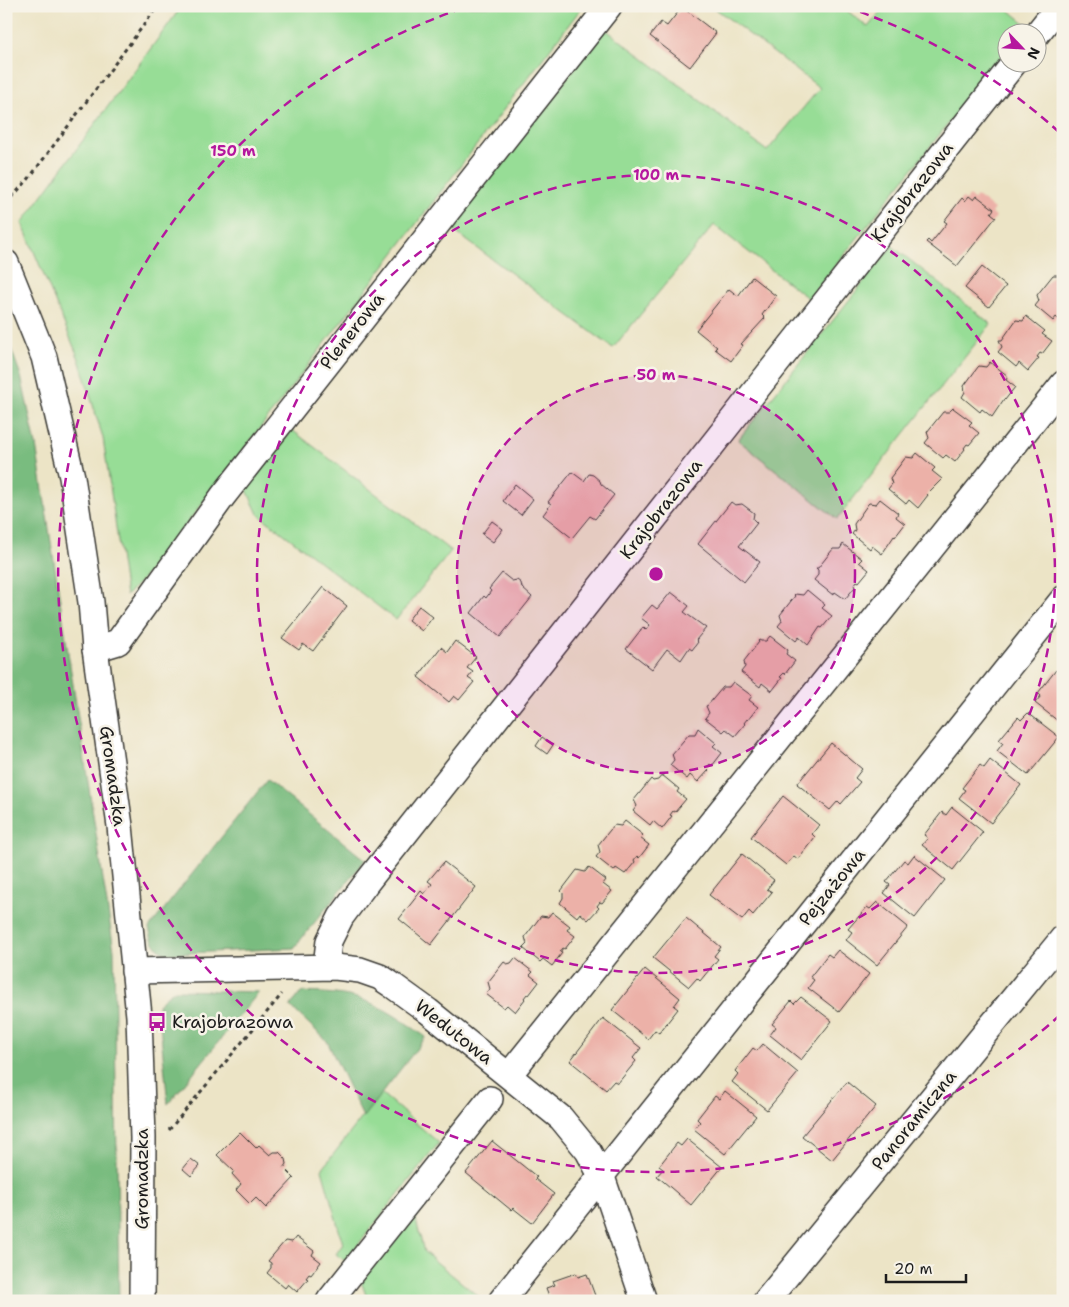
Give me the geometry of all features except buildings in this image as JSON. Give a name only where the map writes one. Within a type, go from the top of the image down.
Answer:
[{"type":"street","name":"Plenerowa","points":[[95,649],[118,642],[223,496],[609,6]]},
{"type":"street","points":[[1046,22],[1059,6]]},
{"type":"street","name":"Krajobrazowa","points":[[326,966],[330,941],[341,918],[367,882],[1006,72]]},
{"type":"street","name":"Gromadzka","points":[[6,263],[44,357],[72,477],[91,602],[95,649],[120,826],[138,1016],[143,1138],[142,1301]]},
{"type":"street","points":[[509,1076],[1063,384]]},
{"type":"street","name":"Pejzażowa","points":[[501,1301],[1063,599]]},
{"type":"street","name":"Panoramiczna","points":[[766,1301],[1063,938]]},
{"type":"street","name":"Wedutowa","points":[[134,971],[326,966],[360,970],[380,977],[428,1011],[561,1118],[588,1151],[602,1177],[644,1301]]},
{"type":"street","points":[[329,1301],[490,1100]]},
{"type":"path","points":[[6,203],[27,181],[158,6]]},
{"type":"path","points":[[143,1138],[158,1135],[169,1130],[296,978],[297,967]]},
{"type":"green space","points":[[182,6],[583,6],[156,564],[126,596],[103,438],[79,359],[22,223]]},
{"type":"green space","points":[[712,6],[841,6],[868,27],[885,6],[1004,6],[1023,22],[996,22],[996,64],[809,299],[714,225],[613,348],[450,228],[605,29],[767,151],[820,88]]},
{"type":"green space","points":[[892,246],[991,324],[837,519],[738,440]]},
{"type":"green space","points":[[6,335],[21,376],[36,445],[114,950],[119,1301],[6,1301]]},
{"type":"green space","points":[[292,430],[451,551],[396,620],[258,514],[246,488]]},
{"type":"green space","points":[[267,780],[365,860],[294,948],[166,954],[154,943],[149,928]]},
{"type":"green space","points":[[175,990],[259,992],[168,1104],[158,1005]]},
{"type":"green space","points":[[302,992],[325,993],[363,1000],[388,1012],[426,1037],[363,1117],[327,1041],[290,1006]]},
{"type":"green space","points":[[381,1093],[439,1143],[345,1261],[336,1254],[343,1244],[322,1169]]},
{"type":"green space","points":[[414,1212],[424,1252],[484,1301],[368,1301],[361,1281]]},
{"type":"place","name":"Krajobrazowa","points":[[157,1022]]}]
